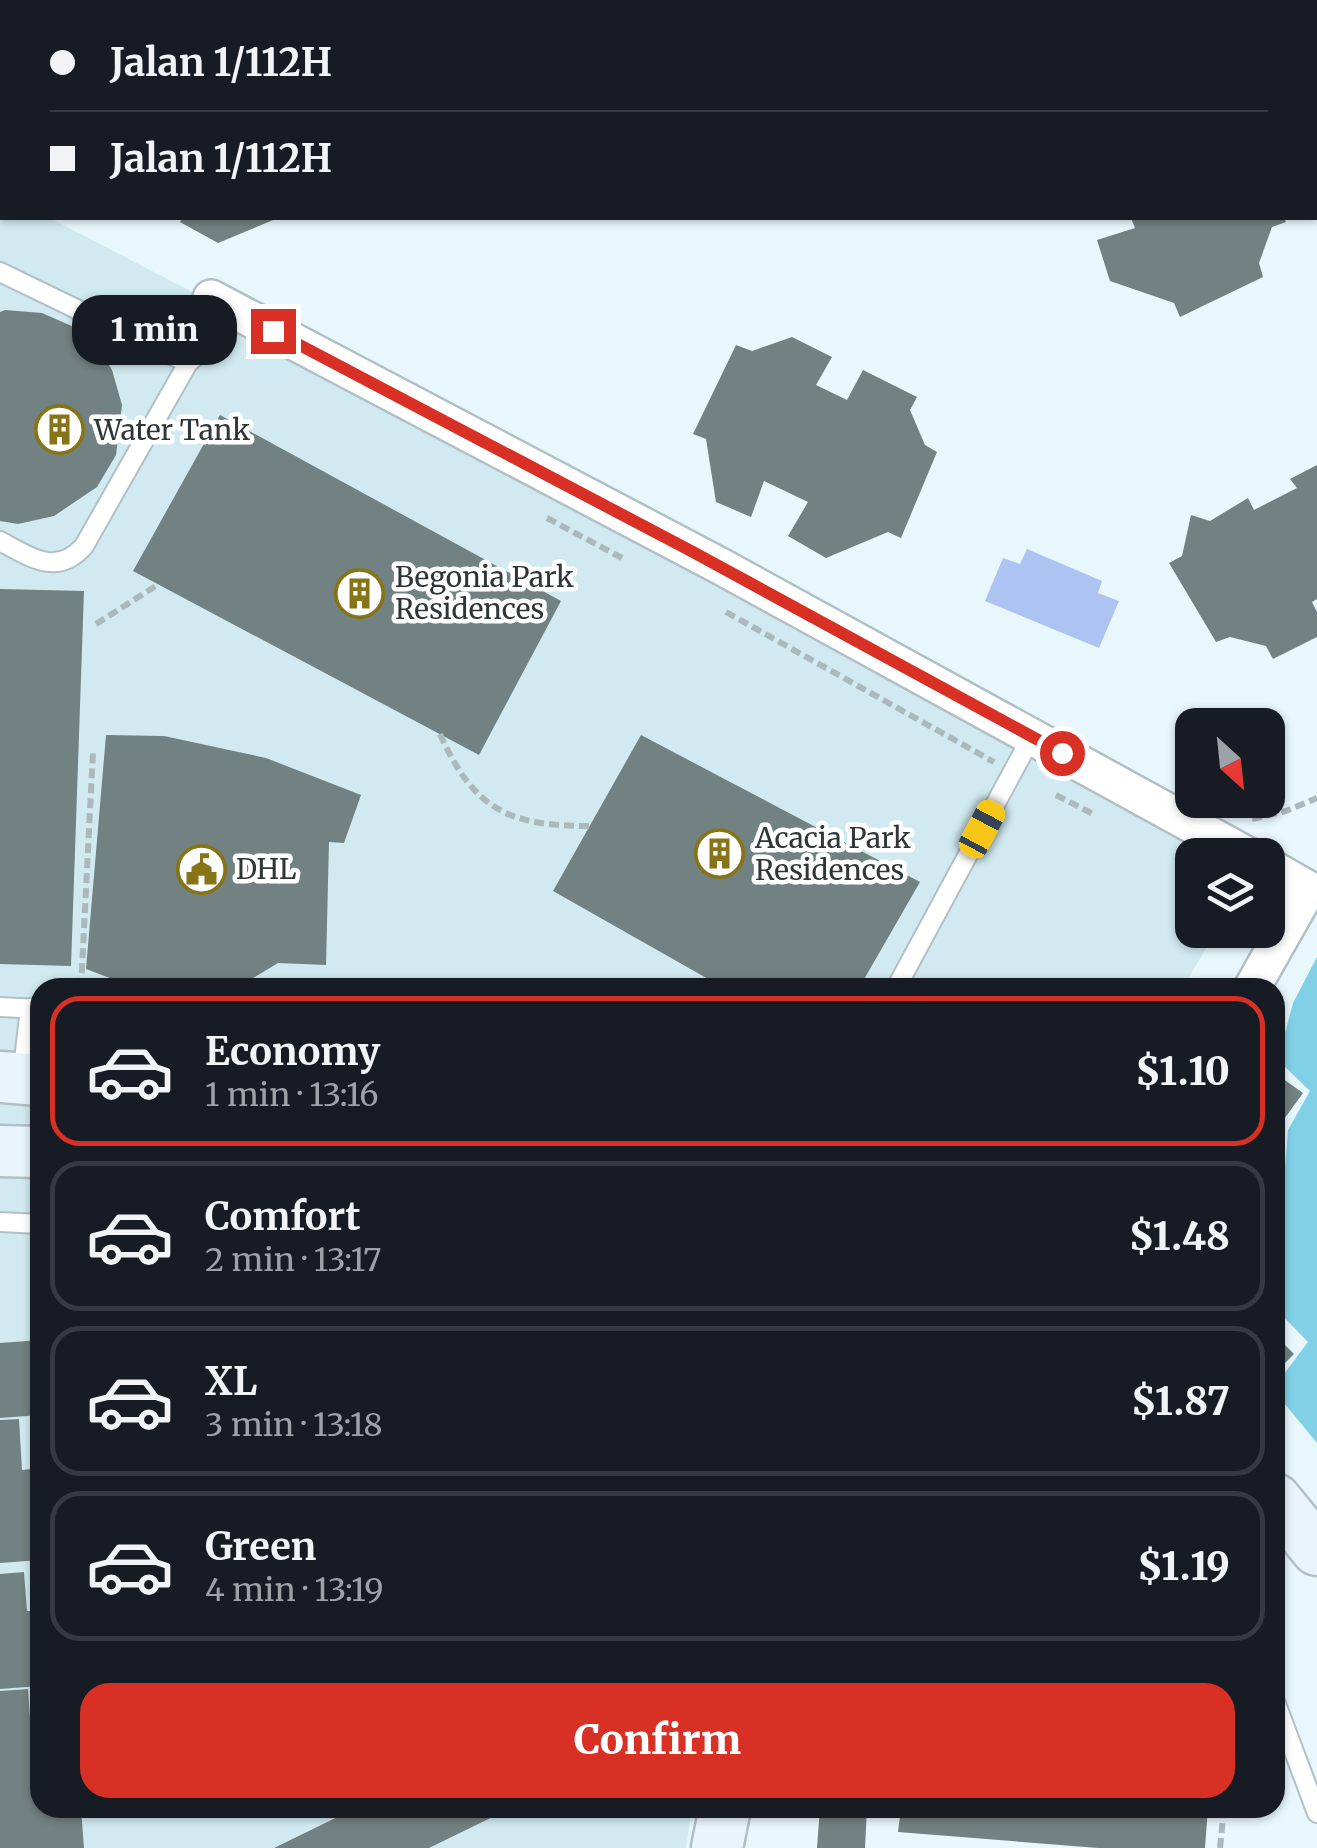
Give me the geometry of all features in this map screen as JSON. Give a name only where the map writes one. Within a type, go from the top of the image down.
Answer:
[{"type":"main road","points":[[0,1151],[30,1152]]},
{"type":"main road","points":[[1285,1510],[1317,1550]]},
{"type":"main road","points":[[717,1848],[723,1818]]},
{"type":"street","points":[[211,298],[693,552],[1216,838]]},
{"type":"street","points":[[1258,978],[1312,882],[1285,872]]},
{"type":"lane","points":[[0,272],[188,363]]},
{"type":"lane","points":[[0,542],[48,564],[62,563],[75,556],[188,363],[242,315]]},
{"type":"lane","points":[[901,978],[1032,736]]},
{"type":"lane","points":[[0,1007],[30,1008]]},
{"type":"lane","points":[[21,1078],[30,1033]]},
{"type":"lane","points":[[0,1222],[30,1224]]},
{"type":"lane","points":[[1285,1728],[1317,1814]]},
{"type":"path","points":[[96,624],[158,584]]},
{"type":"path","points":[[720,609],[996,763]]},
{"type":"path","points":[[440,734],[468,784],[489,804],[518,820],[545,826],[589,826]]},
{"type":"path","points":[[82,978],[93,752]]},
{"type":"path","points":[[1246,819],[1286,812],[1317,798]]},
{"type":"path","points":[[1220,1848],[1223,1818]]},
{"type":"shaded area","points":[[0,220],[54,220],[221,307],[1177,838],[1175,948],[1206,948],[1188,978],[30,978],[30,1818],[690,1818],[686,1848],[0,1848]]},
{"type":"shaded area","points":[[1027,549],[1102,581],[1098,593],[1119,601],[1099,648],[985,601],[1003,558],[1020,564]]},
{"type":"shaded area","points":[[1317,957],[1317,1443],[1285,1404],[1285,1373],[1308,1342],[1285,1318],[1288,1130],[1310,1091],[1285,1067],[1285,1033],[1293,1003]]},
{"type":"building","points":[[181,220],[273,220],[218,243]]},
{"type":"building","points":[[1132,220],[1286,222],[1272,227],[1259,263],[1263,277],[1180,317],[1174,303],[1110,281],[1097,240],[1135,228]]},
{"type":"building","name":"Water Tank","points":[[0,312],[42,313],[74,327],[101,352],[112,370],[122,405],[116,455],[97,487],[54,516],[18,524],[0,521]]},
{"type":"building","points":[[792,337],[832,357],[816,385],[847,400],[863,370],[917,397],[910,410],[925,445],[937,452],[901,538],[888,532],[826,558],[788,536],[808,502],[764,481],[751,517],[716,502],[706,439],[693,434],[736,345],[752,351]]},
{"type":"building","name":"Begonia Park Residences","points":[[220,415],[561,601],[479,755],[133,571]]},
{"type":"building","points":[[1317,465],[1317,599],[1312,602],[1317,612],[1317,637],[1273,659],[1266,646],[1230,637],[1216,642],[1169,563],[1182,556],[1191,515],[1210,521],[1248,498],[1254,510],[1297,488],[1290,479]]},
{"type":"building","points":[[0,589],[84,591],[71,966],[0,964]]},
{"type":"building","points":[[106,735],[164,736],[266,758],[361,795],[344,843],[329,842],[326,965],[278,963],[253,978],[110,978],[86,969]]},
{"type":"building","name":"Acacia Park Residences","points":[[641,735],[920,882],[865,978],[706,978],[553,891]]},
{"type":"building","points":[[1285,1080],[1303,1093],[1285,1118]]},
{"type":"building","points":[[30,1341],[30,1416],[0,1418],[0,1343]]},
{"type":"building","points":[[1285,1345],[1294,1354],[1285,1363]]},
{"type":"building","points":[[19,1419],[22,1470],[30,1469],[30,1561],[0,1563],[0,1420]]},
{"type":"building","points":[[24,1572],[30,1611],[30,1687],[0,1689],[0,1574]]},
{"type":"building","points":[[28,1689],[30,1818],[82,1818],[84,1848],[0,1848],[0,1691]]},
{"type":"building","points":[[336,1818],[490,1818],[429,1848],[274,1848]]},
{"type":"building","points":[[819,1818],[866,1818],[865,1848],[817,1848]]},
{"type":"building","points":[[900,1818],[1207,1818],[1205,1848],[1098,1848],[898,1832]]},
{"type":"place","name":"Water Tank","points":[[59,430]]},
{"type":"place","name":"Begonia Park Residences","points":[[360,593]]},
{"type":"place","name":"Acacia Park Residences","points":[[720,854]]},
{"type":"place","name":"DHL","points":[[201,869]]},
{"type":"route","points":[[273,331],[693,552],[1062,753]]}]
